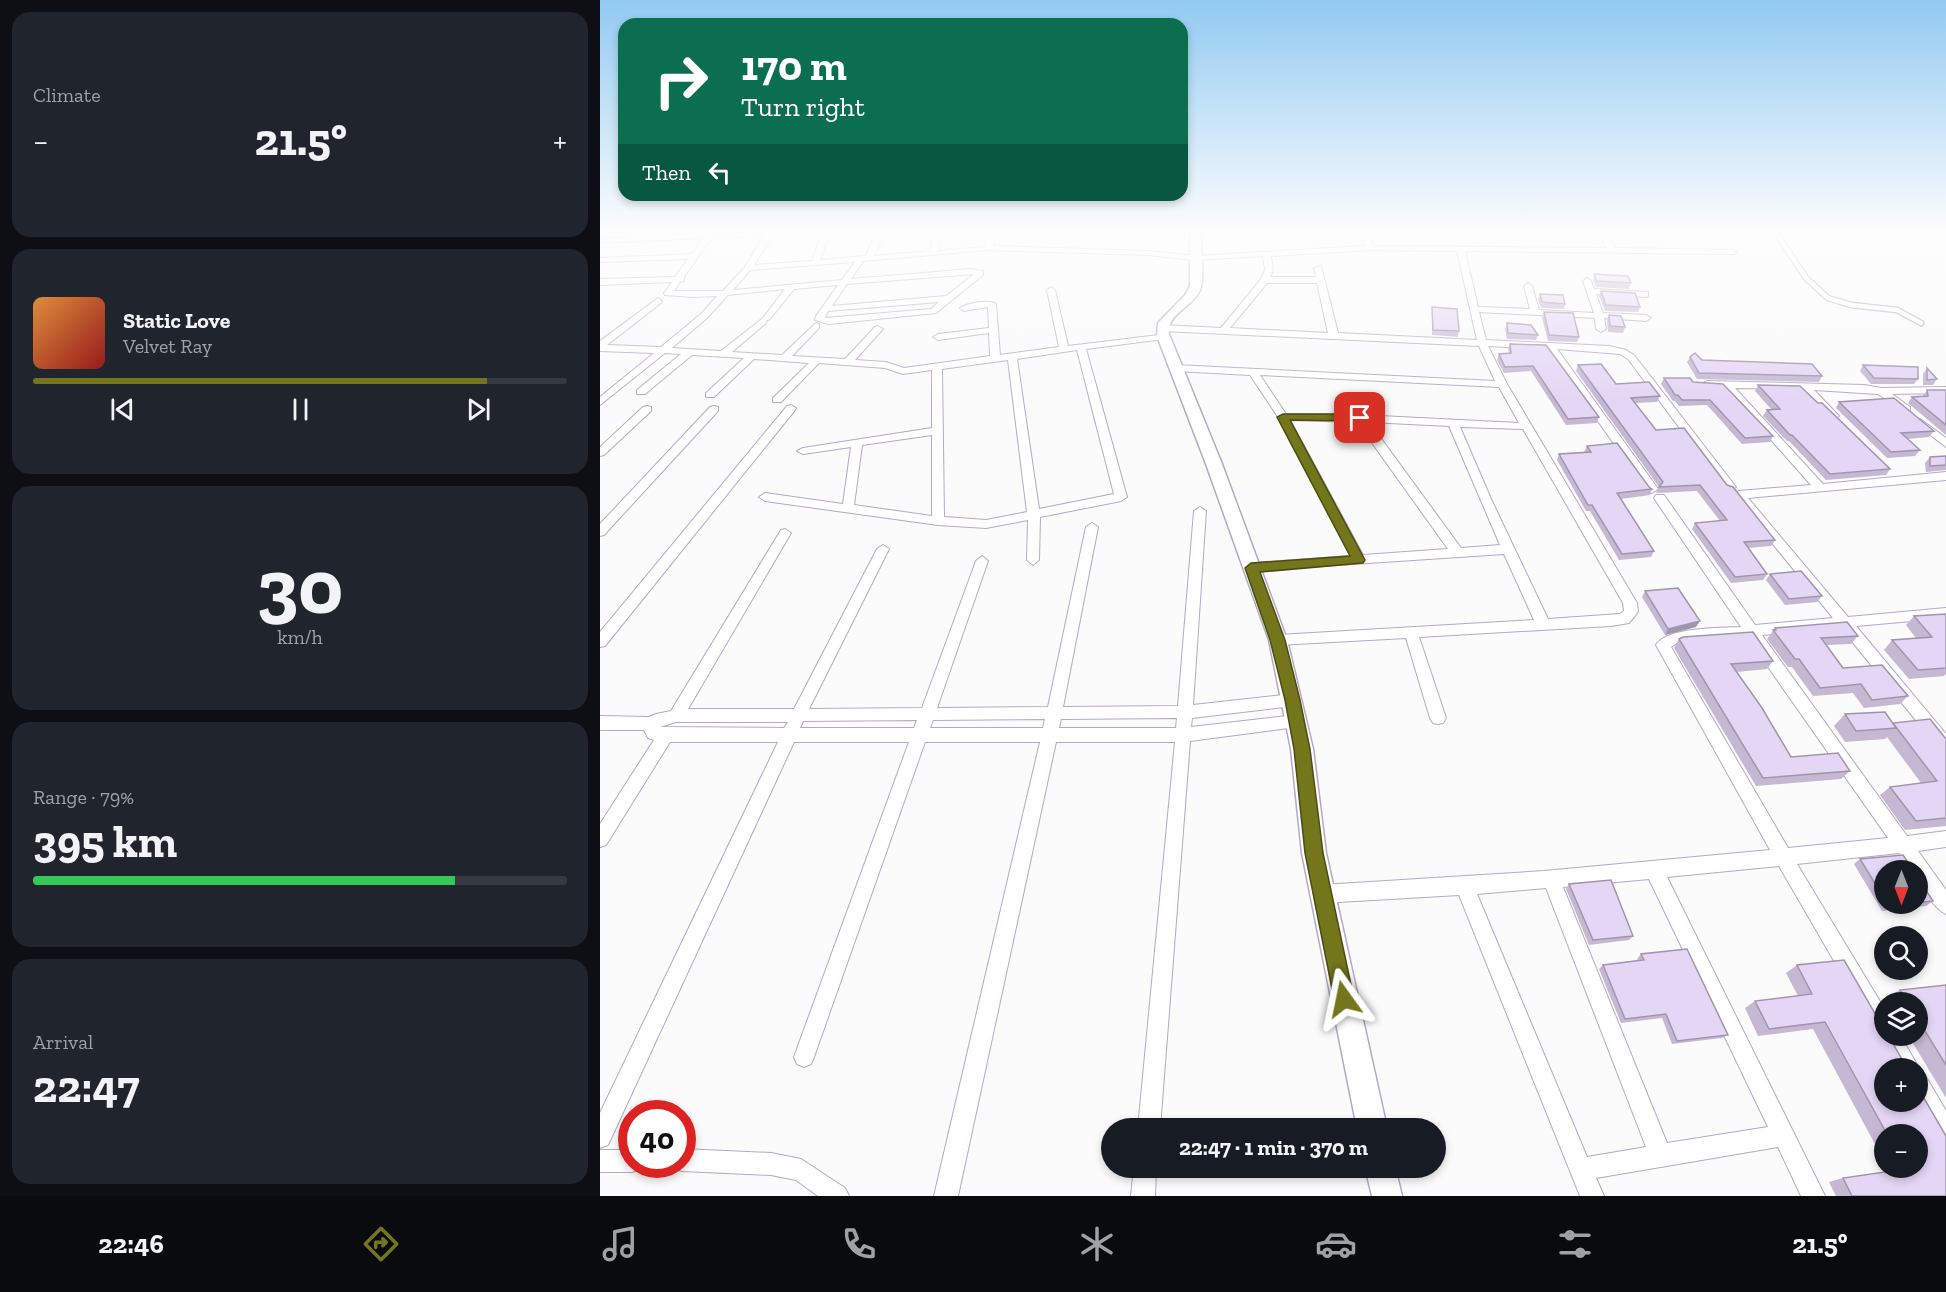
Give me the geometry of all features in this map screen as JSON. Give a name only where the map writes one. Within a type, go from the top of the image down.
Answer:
[{"type":"street","points":[[672,289],[668,293],[762,289]]},
{"type":"street","points":[[600,402],[704,316],[730,289]]},
{"type":"street","points":[[723,354],[765,319],[790,289]]},
{"type":"street","points":[[839,289],[825,309],[951,298],[962,289]]},
{"type":"street","points":[[1195,289],[1195,293],[1167,319],[1163,332],[1278,640],[1296,721],[1314,853],[1370,1118]]},
{"type":"street","points":[[1223,331],[1258,289]]},
{"type":"street","points":[[1323,289],[1334,337]]},
{"type":"street","points":[[1278,640],[1544,626],[1624,619],[1631,612],[1630,603],[1502,384],[1482,343],[1470,289]]},
{"type":"street","points":[[1529,289],[1535,312]]},
{"type":"street","points":[[1051,290],[1064,350]]},
{"type":"street","points":[[1600,329],[1599,315],[1591,291],[1645,294]]},
{"type":"street","points":[[600,347],[658,301]]},
{"type":"street","points":[[964,308],[992,304],[995,359]]},
{"type":"street","points":[[1475,309],[1646,318]]},
{"type":"street","points":[[784,359],[816,326]]},
{"type":"street","points":[[847,363],[878,329]]},
{"type":"street","points":[[938,337],[993,330]]},
{"type":"street","points":[[600,347],[886,365],[903,371],[1064,350],[1163,332],[1223,331],[1609,349],[1623,352],[1631,357],[1730,487]]},
{"type":"street","points":[[1550,346],[1946,905]]},
{"type":"street","points":[[765,497],[938,521],[986,524],[1121,497],[1081,347]]},
{"type":"street","points":[[641,392],[689,352]]},
{"type":"street","points":[[710,395],[752,356]]},
{"type":"street","points":[[1012,356],[1034,515],[1033,560]]},
{"type":"street","points":[[777,400],[816,361]]},
{"type":"street","points":[[937,367],[938,521]]},
{"type":"street","points":[[1175,368],[1502,384]]},
{"type":"street","points":[[1253,372],[1283,417],[1359,560]]},
{"type":"street","points":[[1695,384],[1864,388],[1881,391],[1946,390]]},
{"type":"street","points":[[1727,385],[1820,488]]},
{"type":"street","points":[[1806,388],[1845,426]]},
{"type":"street","points":[[1881,391],[1895,400],[1946,444]]},
{"type":"street","points":[[600,642],[791,408]]},
{"type":"street","points":[[600,453],[647,409]]},
{"type":"street","points":[[600,531],[714,409]]},
{"type":"street","points":[[1283,417],[1360,418],[1454,425],[1527,426]]},
{"type":"street","points":[[1360,418],[1458,553]]},
{"type":"street","points":[[1454,425],[1544,626]]},
{"type":"street","points":[[803,451],[936,431]]},
{"type":"street","points":[[848,508],[857,442]]},
{"type":"street","points":[[1946,476],[1896,476],[1820,488],[1739,495],[1946,744]]},
{"type":"street","points":[[1150,1118],[1200,511]]},
{"type":"street","points":[[946,1196],[1055,712],[1092,527]]},
{"type":"street","points":[[676,716],[786,533]]},
{"type":"street","points":[[600,1137],[798,716],[883,549]]},
{"type":"street","points":[[1251,568],[1508,549]]},
{"type":"street","points":[[804,1057],[982,561]]},
{"type":"street","points":[[1874,1010],[1783,857],[1663,645],[1674,638],[1946,613]]},
{"type":"street","points":[[1411,633],[1438,718]]},
{"type":"street","points":[[600,839],[659,729],[662,718],[676,716],[1185,712],[1292,700]]},
{"type":"street","points":[[600,723],[659,729],[790,735],[1183,735],[1296,721]]},
{"type":"street","points":[[1323,894],[1465,887],[1654,870],[1946,839]]},
{"type":"street","points":[[1654,870],[1814,1196]]},
{"type":"street","points":[[1551,879],[1660,1155]]},
{"type":"street","points":[[1465,887],[1592,1196]]},
{"type":"street","points":[[1928,1102],[1946,1132]]},
{"type":"street","points":[[1581,1169],[1784,1135]]},
{"type":"street","points":[[600,1161],[618,1161]]},
{"type":"street","points":[[696,1161],[771,1164],[801,1170],[837,1196]]},
{"type":"street","points":[[1143,1196],[1144,1178]]},
{"type":"street","points":[[1383,1178],[1387,1196]]},
{"type":"lane","points":[[1816,289],[1828,299],[1846,304],[1897,309],[1921,323]]},
{"type":"building","points":[[1601,291],[1635,293],[1640,307],[1606,305]]},
{"type":"building","points":[[1540,294],[1563,295],[1565,304],[1542,302]]},
{"type":"building","points":[[1432,307],[1457,309],[1459,331],[1433,330]]},
{"type":"building","points":[[1544,312],[1573,313],[1579,337],[1549,335]]},
{"type":"building","points":[[1609,315],[1621,316],[1625,327],[1610,326]]},
{"type":"building","points":[[1507,323],[1531,325],[1538,335],[1508,333]]},
{"type":"building","points":[[1510,344],[1546,345],[1599,417],[1568,419],[1533,366],[1505,367],[1499,354],[1511,353]]},
{"type":"building","points":[[1695,353],[1702,360],[1812,364],[1822,376],[1699,373],[1690,357]]},
{"type":"building","points":[[1601,364],[1616,384],[1649,382],[1660,396],[1631,398],[1656,430],[1684,428],[1727,485],[1733,487],[1775,540],[1744,542],[1767,574],[1735,577],[1695,523],[1727,520],[1700,485],[1659,487],[1663,482],[1578,365]]},
{"type":"building","points":[[1863,365],[1918,367],[1918,379],[1874,378]]},
{"type":"building","points":[[1927,368],[1937,379],[1927,380]]},
{"type":"building","points":[[1664,378],[1690,378],[1693,382],[1723,384],[1773,436],[1745,438],[1710,400],[1682,400],[1675,395]]},
{"type":"building","points":[[1758,385],[1800,386],[1818,403],[1822,403],[1890,469],[1830,474],[1767,410],[1780,409]]},
{"type":"building","points":[[1927,390],[1946,390],[1946,425],[1912,397],[1928,396]]},
{"type":"building","points":[[1894,398],[1934,431],[1901,433],[1920,450],[1891,452],[1839,402]]},
{"type":"building","points":[[1617,443],[1652,489],[1617,493],[1654,551],[1622,554],[1592,505],[1588,505],[1559,454],[1591,452],[1587,446]]},
{"type":"building","points":[[1946,456],[1946,465],[1930,466],[1930,457]]},
{"type":"building","points":[[1801,571],[1822,596],[1789,599],[1770,574]]},
{"type":"building","points":[[1678,588],[1700,621],[1668,629],[1645,591]]},
{"type":"building","points":[[1946,614],[1946,668],[1918,670],[1892,640],[1932,637],[1914,616]]},
{"type":"building","points":[[1847,622],[1858,636],[1821,638],[1843,668],[1882,665],[1908,696],[1872,700],[1861,684],[1820,688],[1799,659],[1795,659],[1773,630]]},
{"type":"building","points":[[1753,632],[1773,661],[1731,664],[1762,708],[1791,757],[1838,753],[1850,771],[1763,778],[1679,639]]},
{"type":"building","points":[[1885,712],[1896,728],[1856,731],[1845,714]]},
{"type":"building","points":[[1930,719],[1946,739],[1946,818],[1916,821],[1890,787],[1937,781],[1893,723]]},
{"type":"building","points":[[1903,855],[1906,860],[1874,860],[1874,882],[1860,859]]},
{"type":"building","points":[[1611,880],[1633,936],[1593,940],[1569,884]]},
{"type":"building","points":[[1687,949],[1728,1035],[1677,1041],[1666,1014],[1625,1019],[1603,965],[1644,960],[1641,954]]},
{"type":"building","points":[[1844,960],[1874,1012],[1874,1046],[1894,1046],[1901,1058],[1874,1058],[1874,1111],[1825,1022],[1769,1029],[1755,1001],[1812,994],[1797,965]]},
{"type":"building","points":[[1946,985],[1946,1065],[1928,1036],[1928,992],[1901,992],[1900,990]]},
{"type":"building","points":[[1928,1105],[1946,1136],[1946,1196],[1852,1196],[1843,1178],[1874,1174],[1874,1178],[1928,1178],[1928,1124],[1881,1124],[1875,1112],[1928,1112]]},
{"type":"route","points":[[1344,999],[1314,853],[1302,749],[1292,700],[1278,640],[1251,568],[1359,560],[1283,417],[1360,418]]}]
